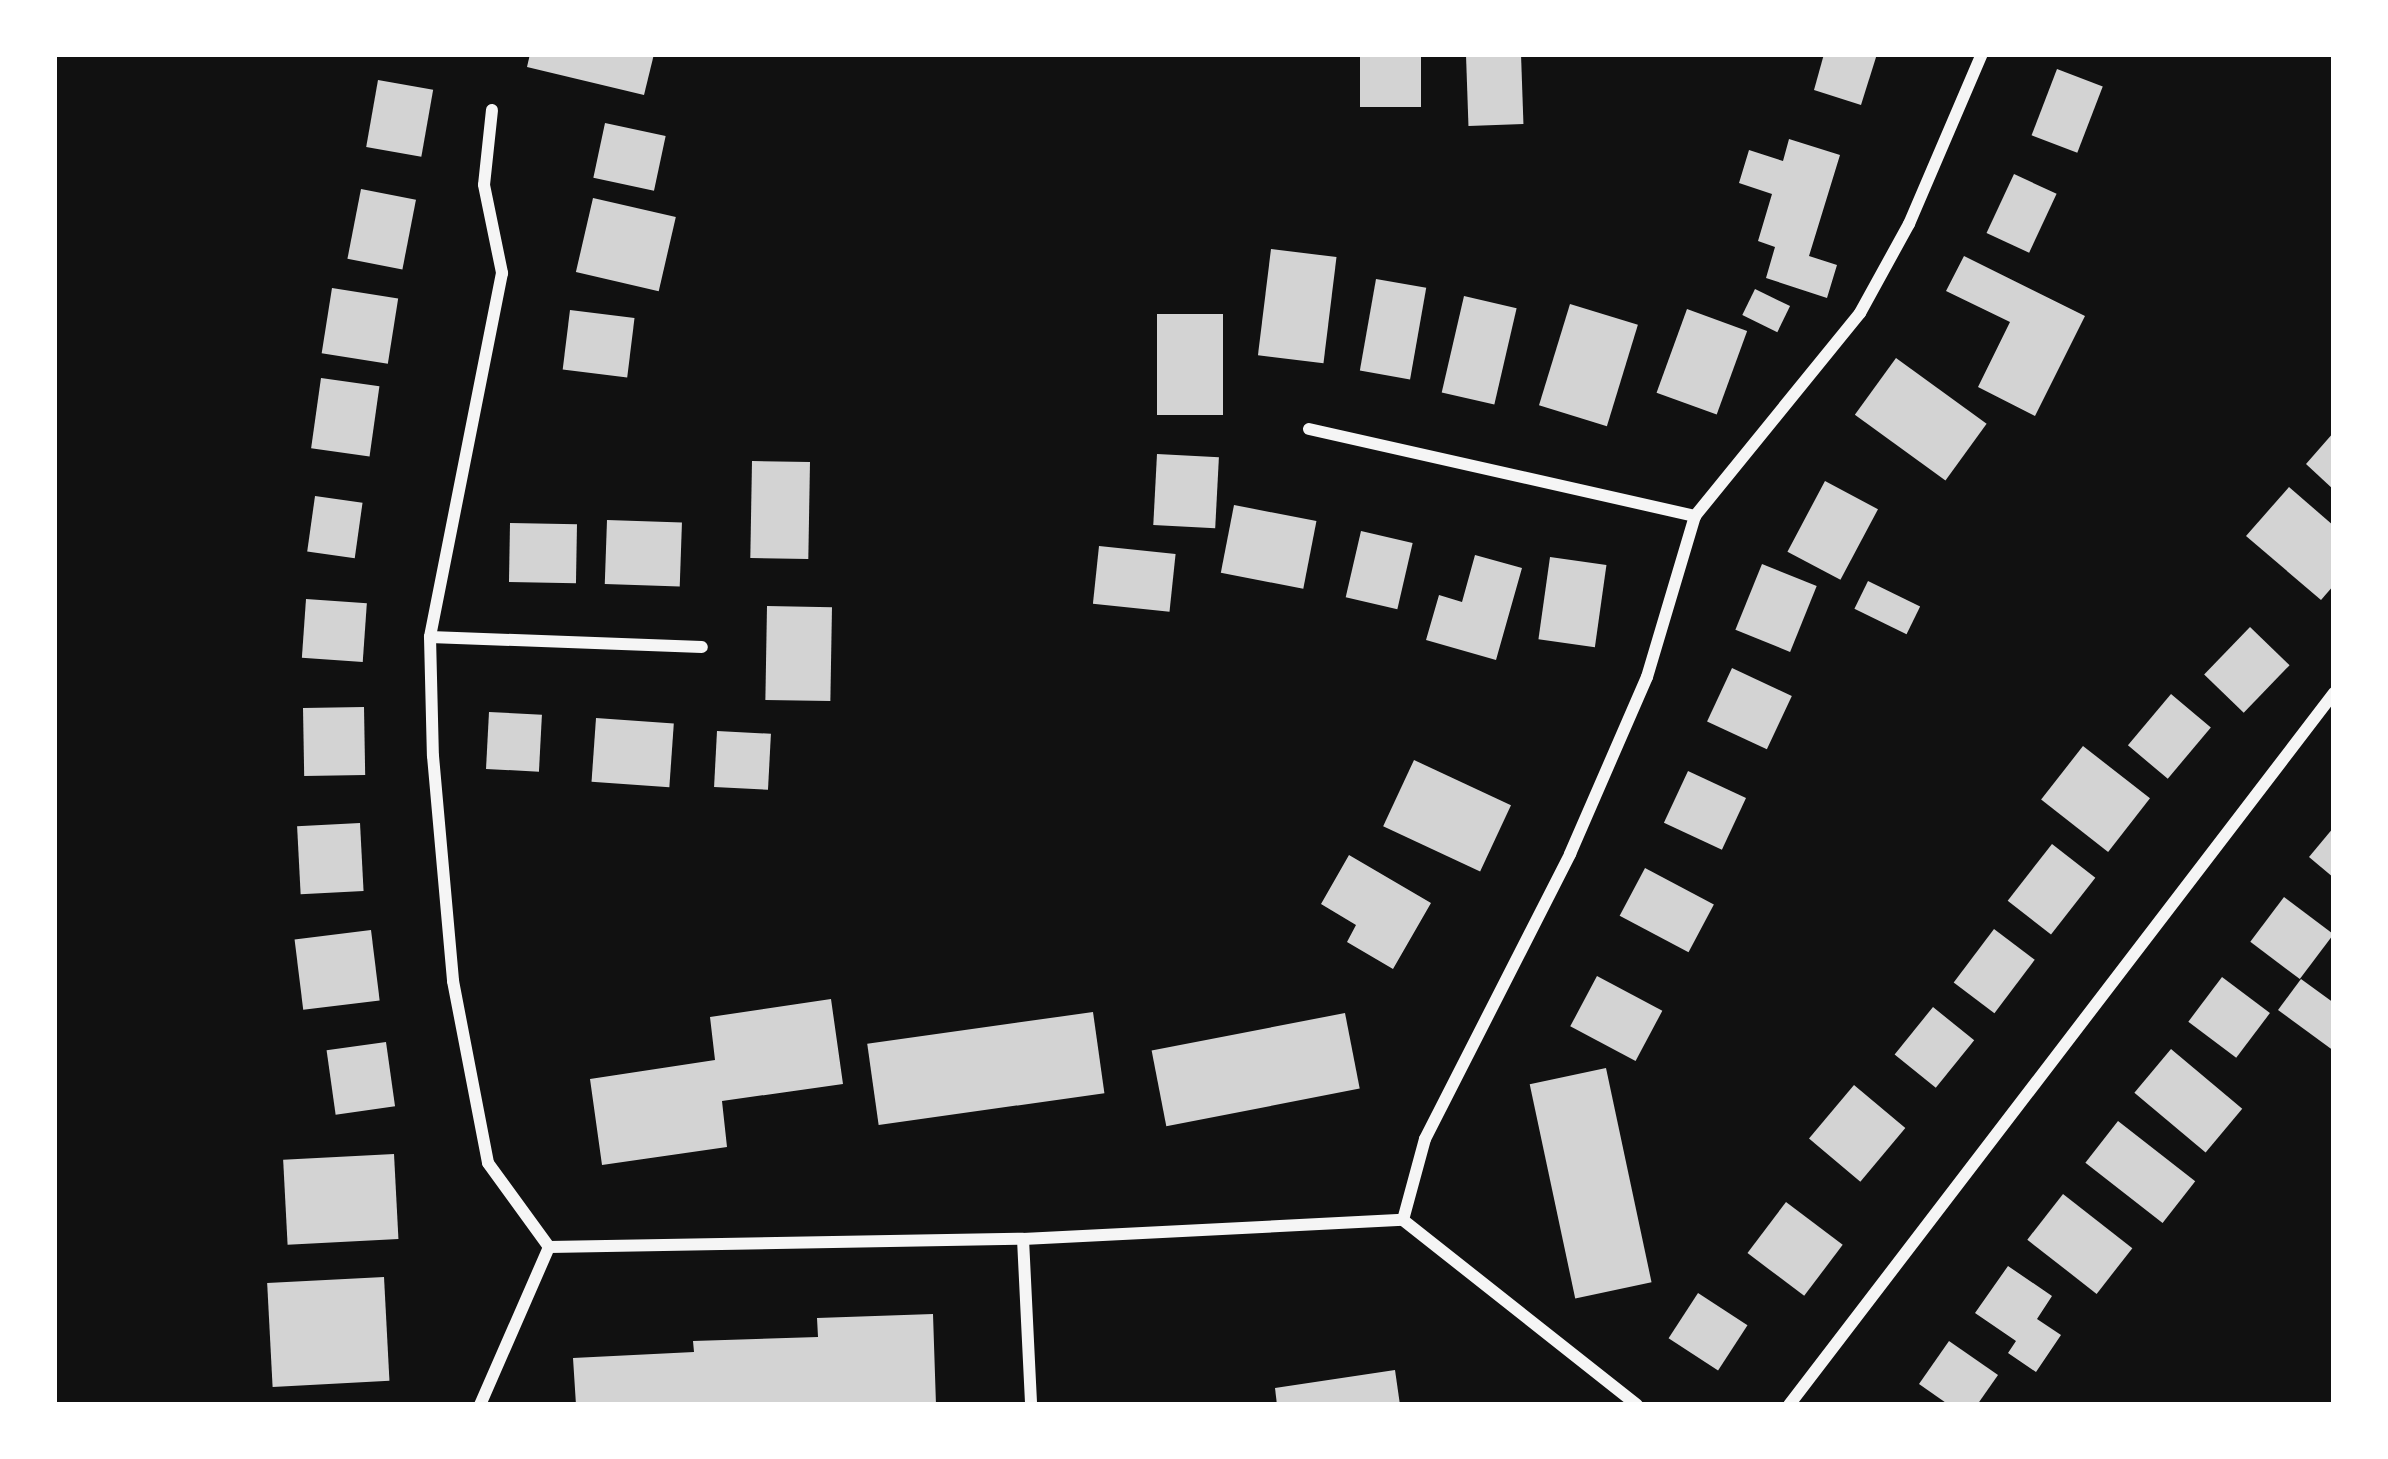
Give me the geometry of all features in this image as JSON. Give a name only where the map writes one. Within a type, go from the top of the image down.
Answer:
[{"type":"street","points":[[1403,1220],[1425,1139],[1570,854],[1647,677],[1695,516],[1860,313],[1919,203],[1982,54]]},
{"type":"street","points":[[492,110],[484,184],[502,273],[430,637],[453,981],[488,1163],[549,1247]]},
{"type":"street","points":[[1309,429],[1695,516]]},
{"type":"street","points":[[430,637],[703,647]]},
{"type":"street","points":[[1789,1405],[2334,693]]},
{"type":"street","points":[[549,1247],[1023,1239],[1403,1220],[1637,1405]]},
{"type":"street","points":[[1023,1239],[1031,1405]]},
{"type":"street","points":[[480,1405],[549,1247]]},
{"type":"building","points":[[530,54],[654,54],[644,95],[527,67]]},
{"type":"building","points":[[1360,54],[1421,54],[1421,107],[1360,107]]},
{"type":"building","points":[[1521,54],[1523,124],[1468,126],[1466,56]]},
{"type":"building","points":[[1824,54],[1877,54],[1861,105],[1814,90]]},
{"type":"building","points":[[2057,69],[2103,87],[2077,153],[2032,135]]},
{"type":"building","points":[[378,80],[433,90],[421,157],[366,147]]},
{"type":"building","points":[[605,123],[666,136],[654,191],[593,178]]},
{"type":"building","points":[[1789,139],[1840,155],[1809,256],[1837,265],[1827,298],[1766,278],[1775,247],[1758,241],[1772,194],[1739,183],[1749,150],[1783,161]]},
{"type":"building","points":[[2014,174],[2057,194],[2029,253],[1987,233]]},
{"type":"building","points":[[361,189],[416,200],[402,269],[347,259]]},
{"type":"building","points":[[593,198],[676,217],[659,291],[576,272]]},
{"type":"building","points":[[1271,249],[1337,257],[1323,363],[1258,355]]},
{"type":"building","points":[[1964,256],[2085,316],[2035,416],[1978,387],[2010,322],[1946,291]]},
{"type":"building","points":[[1376,279],[1426,288],[1410,379],[1360,371]]},
{"type":"building","points":[[332,288],[398,298],[388,364],[322,353]]},
{"type":"building","points":[[1755,289],[1790,306],[1777,332],[1742,315]]},
{"type":"building","points":[[1464,296],[1517,308],[1494,405],[1442,392]]},
{"type":"building","points":[[1570,304],[1638,325],[1607,426],[1539,405]]},
{"type":"building","points":[[1687,309],[1747,331],[1717,415],[1657,393]]},
{"type":"building","points":[[570,310],[635,318],[627,377],[563,370]]},
{"type":"building","points":[[1157,314],[1223,314],[1223,415],[1157,415]]},
{"type":"building","points":[[1896,358],[1987,424],[1945,480],[1855,415]]},
{"type":"building","points":[[321,378],[379,386],[370,457],[311,448]]},
{"type":"building","points":[[2334,432],[2334,490],[2306,464]]},
{"type":"building","points":[[1157,454],[1219,457],[1215,528],[1153,525]]},
{"type":"building","points":[[752,461],[810,462],[808,559],[750,558]]},
{"type":"building","points":[[1825,481],[1878,509],[1840,580],[1787,552]]},
{"type":"building","points":[[2289,487],[2334,526],[2334,585],[2321,600],[2246,536]]},
{"type":"building","points":[[315,496],[363,503],[355,558],[307,551]]},
{"type":"building","points":[[1234,505],[1316,521],[1303,589],[1221,573]]},
{"type":"building","points":[[607,520],[682,523],[680,587],[605,584]]},
{"type":"building","points":[[510,523],[577,524],[576,583],[509,582]]},
{"type":"building","points":[[1361,531],[1413,543],[1397,609],[1346,597]]},
{"type":"building","points":[[1099,546],[1176,554],[1170,612],[1093,604]]},
{"type":"building","points":[[1475,555],[1522,568],[1496,660],[1426,640],[1439,595],[1462,602]]},
{"type":"building","points":[[1550,557],[1606,565],[1595,647],[1538,639]]},
{"type":"building","points":[[1762,564],[1817,586],[1790,652],[1735,630]]},
{"type":"building","points":[[1868,581],[1920,606],[1907,634],[1854,609]]},
{"type":"building","points":[[306,599],[367,603],[363,662],[302,658]]},
{"type":"building","points":[[767,606],[832,607],[830,701],[765,700]]},
{"type":"building","points":[[2250,627],[2290,665],[2244,713],[2204,674]]},
{"type":"building","points":[[1732,668],[1792,696],[1767,749],[1707,721]]},
{"type":"building","points":[[2171,694],[2211,727],[2168,779],[2128,745]]},
{"type":"building","points":[[364,707],[365,775],[304,776],[303,708]]},
{"type":"building","points":[[489,712],[542,715],[539,772],[486,769]]},
{"type":"building","points":[[596,718],[674,723],[669,787],[592,782]]},
{"type":"building","points":[[717,731],[771,734],[768,790],[714,787]]},
{"type":"building","points":[[2083,746],[2150,798],[2108,852],[2041,800]]},
{"type":"building","points":[[1414,760],[1511,805],[1480,871],[1383,826]]},
{"type":"building","points":[[1688,771],[1746,798],[1722,850],[1664,823]]},
{"type":"building","points":[[360,823],[364,891],[301,894],[297,826]]},
{"type":"building","points":[[2334,827],[2334,878],[2309,857]]},
{"type":"building","points":[[2052,844],[2095,878],[2051,935],[2008,901]]},
{"type":"building","points":[[1349,855],[1431,903],[1393,969],[1347,942],[1356,925],[1321,904]]},
{"type":"building","points":[[1645,868],[1714,905],[1689,952],[1620,916]]},
{"type":"building","points":[[2284,897],[2334,934],[2300,979],[2250,942]]},
{"type":"building","points":[[1994,929],[2035,960],[1994,1013],[1954,983]]},
{"type":"building","points":[[371,930],[380,1000],[303,1010],[295,939]]},
{"type":"building","points":[[1597,976],[1662,1011],[1636,1061],[1570,1026]]},
{"type":"building","points":[[2222,977],[2270,1013],[2236,1058],[2188,1022]]},
{"type":"building","points":[[2301,979],[2334,1003],[2334,1051],[2278,1010]]},
{"type":"building","points":[[831,999],[843,1084],[722,1101],[727,1147],[602,1165],[590,1079],[715,1060],[710,1017]]},
{"type":"building","points":[[1933,1007],[1974,1040],[1936,1088],[1895,1054]]},
{"type":"building","points":[[1093,1012],[1104,1093],[879,1125],[867,1044]]},
{"type":"building","points":[[1345,1013],[1360,1089],[1166,1126],[1152,1051]]},
{"type":"building","points":[[386,1042],[395,1106],[336,1115],[327,1050]]},
{"type":"building","points":[[2171,1049],[2242,1109],[2206,1152],[2134,1093]]},
{"type":"building","points":[[1606,1068],[1652,1282],[1575,1298],[1530,1084]]},
{"type":"building","points":[[1854,1085],[1905,1128],[1860,1182],[1809,1139]]},
{"type":"building","points":[[2118,1121],[2195,1181],[2163,1223],[2085,1163]]},
{"type":"building","points":[[394,1154],[398,1239],[288,1245],[283,1160]]},
{"type":"building","points":[[2063,1194],[2132,1248],[2097,1294],[2027,1240]]},
{"type":"building","points":[[1786,1202],[1843,1245],[1804,1296],[1747,1253]]},
{"type":"building","points":[[2008,1266],[2052,1296],[2037,1319],[2061,1335],[2036,1372],[2008,1353],[2016,1341],[1975,1313]]},
{"type":"building","points":[[384,1277],[389,1381],[273,1387],[267,1283]]},
{"type":"building","points":[[1698,1293],[1747,1325],[1718,1370],[1669,1338]]},
{"type":"building","points":[[933,1314],[936,1405],[576,1405],[573,1358],[694,1352],[693,1341],[818,1337],[817,1318]]},
{"type":"building","points":[[1949,1341],[1998,1375],[1977,1405],[1949,1405],[1919,1384]]},
{"type":"building","points":[[1395,1370],[1400,1405],[1277,1405],[1275,1388]]}]
